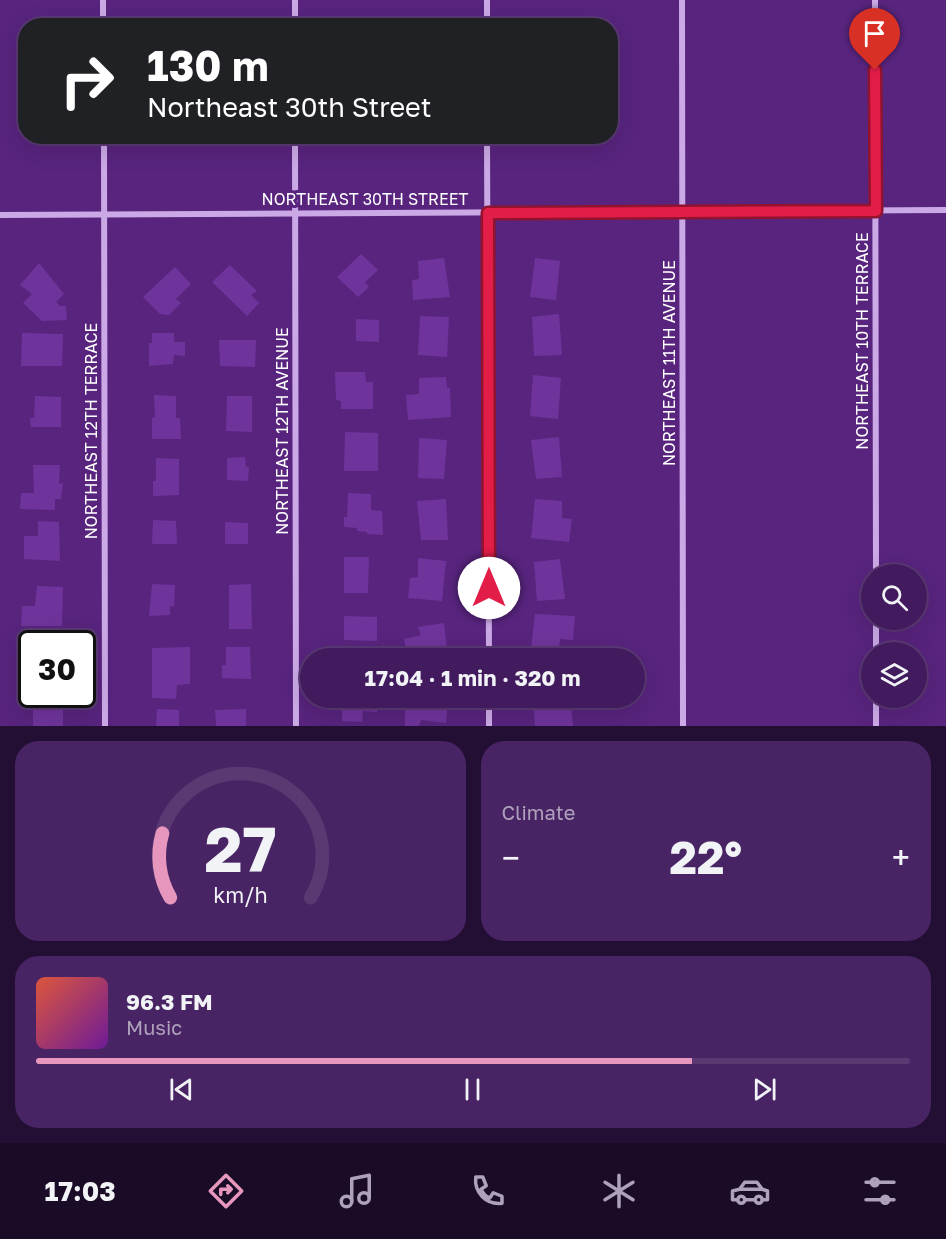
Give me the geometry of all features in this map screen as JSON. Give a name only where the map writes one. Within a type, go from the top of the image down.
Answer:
[{"type":"street","points":[[103,0],[103,18]]},
{"type":"street","points":[[295,0],[295,18]]},
{"type":"street","points":[[487,0],[487,18]]},
{"type":"street","name":"NORTHEAST 11TH AVENUE","points":[[682,0],[683,726]]},
{"type":"street","name":"NORTHEAST 10TH TERRACE","points":[[875,0],[876,564]]},
{"type":"street","name":"NORTHEAST 12TH TERRACE","points":[[104,144],[105,726]]},
{"type":"street","name":"NORTHEAST 12TH AVENUE","points":[[295,144],[296,726]]},
{"type":"street","points":[[487,144],[489,648]]},
{"type":"street","name":"NORTHEAST 30TH STREET","points":[[0,215],[946,210]]},
{"type":"street","points":[[489,708],[489,726]]},
{"type":"street","points":[[876,708],[876,726]]},
{"type":"building","points":[[361,254],[378,270],[365,282],[369,287],[358,297],[337,277]]},
{"type":"building","points":[[444,258],[450,297],[413,300],[412,280],[419,279],[418,261]]},
{"type":"building","points":[[535,258],[560,261],[556,300],[530,297]]},
{"type":"building","points":[[39,263],[64,294],[56,302],[60,306],[66,306],[67,320],[42,321],[23,303],[32,294],[20,285]]},
{"type":"building","points":[[230,265],[257,291],[251,295],[259,303],[247,316],[212,282]]},
{"type":"building","points":[[175,267],[191,284],[176,299],[181,303],[169,315],[160,314],[143,297]]},
{"type":"building","points":[[559,314],[562,355],[534,356],[532,317]]},
{"type":"building","points":[[420,316],[449,317],[447,357],[418,355]]},
{"type":"building","points":[[356,319],[379,320],[379,342],[356,341]]},
{"type":"building","points":[[22,333],[63,334],[62,366],[21,366]]},
{"type":"building","points":[[152,333],[174,333],[174,342],[185,342],[185,356],[174,355],[173,364],[149,366],[149,343],[152,343]]},
{"type":"building","points":[[219,340],[256,340],[255,367],[220,366]]},
{"type":"building","points":[[335,372],[365,372],[366,382],[373,382],[373,409],[341,409],[341,401],[336,400]]},
{"type":"building","points":[[533,375],[561,378],[558,419],[530,416]]},
{"type":"building","points":[[446,377],[447,388],[450,388],[451,417],[408,420],[406,395],[419,394],[419,378]]},
{"type":"building","points":[[154,395],[176,396],[176,418],[180,418],[181,439],[152,439],[152,417],[155,418]]},
{"type":"building","points":[[35,396],[61,397],[61,427],[31,427],[30,418],[34,418]]},
{"type":"building","points":[[227,396],[252,396],[252,432],[226,431]]},
{"type":"building","points":[[345,432],[378,433],[378,471],[344,471]]},
{"type":"building","points":[[559,437],[562,477],[536,479],[531,440]]},
{"type":"building","points":[[419,438],[447,440],[444,479],[418,478]]},
{"type":"building","points":[[245,457],[246,467],[249,467],[248,481],[227,480],[227,458]]},
{"type":"building","points":[[156,458],[179,459],[179,495],[153,496],[153,481],[156,481]]},
{"type":"building","points":[[33,465],[60,465],[59,484],[63,483],[61,499],[55,499],[55,510],[20,509],[21,493],[34,493]]},
{"type":"building","points":[[348,493],[371,494],[371,510],[382,511],[383,535],[367,534],[367,532],[357,531],[357,528],[344,527],[344,517],[347,517]]},
{"type":"building","points":[[446,499],[448,540],[421,540],[417,501]]},
{"type":"building","points":[[535,499],[562,501],[562,518],[572,519],[569,542],[531,538]]},
{"type":"building","points":[[153,520],[176,521],[177,544],[152,544]]},
{"type":"building","points":[[38,521],[59,522],[60,561],[24,559],[24,536],[38,536]]},
{"type":"building","points":[[225,522],[248,523],[248,544],[225,544]]},
{"type":"building","points":[[344,557],[369,557],[368,593],[344,593]]},
{"type":"building","points":[[418,558],[446,561],[442,601],[408,598],[410,578],[418,577]]},
{"type":"building","points":[[560,559],[565,599],[537,601],[534,562]]},
{"type":"building","points":[[152,584],[175,585],[174,607],[170,606],[170,615],[149,616]]},
{"type":"building","points":[[251,584],[252,629],[229,629],[229,585]]},
{"type":"building","points":[[37,586],[63,587],[62,626],[21,626],[22,606],[35,606]]},
{"type":"building","points":[[535,614],[575,616],[573,640],[560,639],[559,648],[531,648]]},
{"type":"building","points":[[344,616],[377,617],[377,641],[344,640]]},
{"type":"building","points":[[444,623],[447,648],[406,648],[404,639],[421,635],[418,627]]},
{"type":"building","points":[[190,647],[190,684],[177,685],[176,699],[152,698],[152,648]]},
{"type":"building","points":[[226,647],[250,647],[251,679],[222,678],[222,665],[226,665]]},
{"type":"building","points":[[342,708],[377,708],[377,712],[363,711],[362,722],[342,721]]},
{"type":"building","points":[[405,708],[447,708],[446,723],[421,720],[419,726],[405,726]]},
{"type":"building","points":[[534,708],[571,708],[573,726],[535,726]]},
{"type":"building","points":[[157,709],[179,710],[179,726],[156,726]]},
{"type":"building","points":[[246,709],[246,726],[216,726],[215,710]]},
{"type":"building","points":[[33,710],[63,710],[63,726],[33,726]]},
{"type":"route","points":[[489,588],[488,213],[876,211],[875,70]]}]
